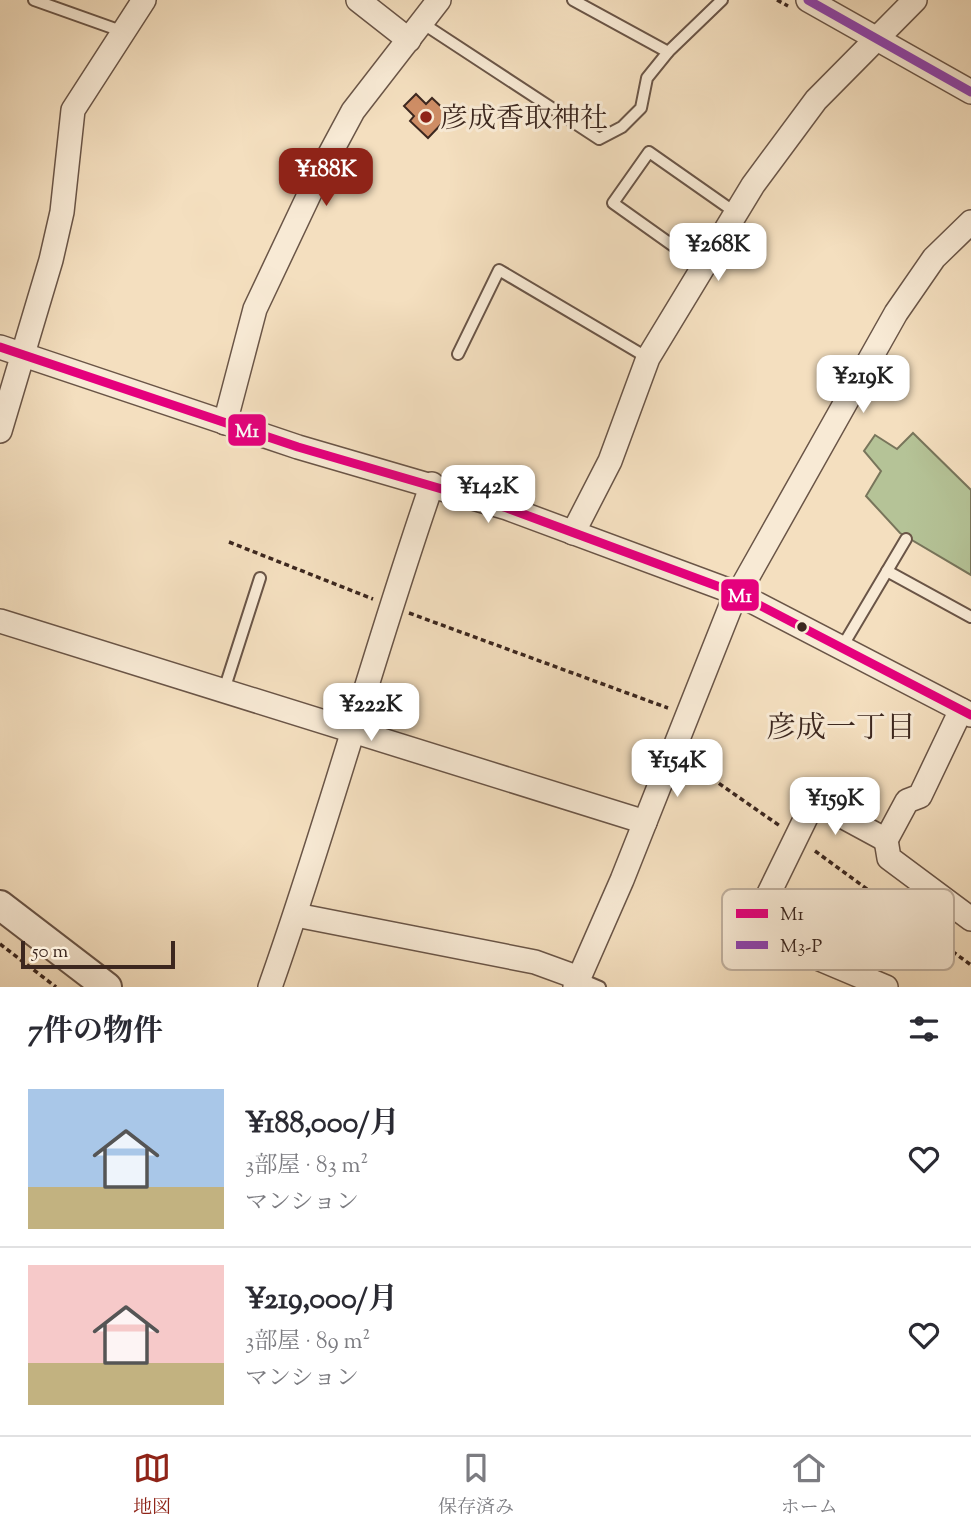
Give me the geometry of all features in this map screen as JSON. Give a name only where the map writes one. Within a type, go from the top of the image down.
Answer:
[{"type":"street","points":[[0,431],[25,354],[62,212],[74,110],[144,0]]},
{"type":"street","points":[[358,0],[415,32]]},
{"type":"street","points":[[225,423],[255,309],[277,258],[353,111],[439,0]]},
{"type":"street","points":[[808,0],[971,92]]},
{"type":"street","points":[[573,533],[610,461],[648,358],[736,212],[816,100],[915,0]]},
{"type":"street","points":[[296,915],[534,962],[577,983],[737,594],[896,313],[934,258],[971,222]]},
{"type":"street","points":[[0,347],[298,447],[432,484],[737,594],[966,712],[920,796],[907,801],[886,840],[889,858],[931,889]]},
{"type":"street","points":[[270,987],[296,915],[390,606],[432,484]]},
{"type":"street","points":[[0,621],[645,822]]},
{"type":"street","points":[[771,889],[814,801],[886,840]]},
{"type":"street","points":[[0,905],[107,987]]},
{"type":"street","points":[[954,906],[971,919]]},
{"type":"street","points":[[846,970],[886,987]]},
{"type":"lane","points":[[34,0],[124,32]]},
{"type":"lane","points":[[573,0],[668,52]]},
{"type":"lane","points":[[415,32],[599,139],[622,127],[641,108],[648,78],[668,52],[722,0]]},
{"type":"lane","points":[[703,267],[613,203],[649,152],[736,212]]},
{"type":"lane","points":[[458,354],[499,270],[648,358]]},
{"type":"lane","points":[[842,647],[906,539]]},
{"type":"lane","points":[[887,571],[971,617]]},
{"type":"lane","points":[[223,690],[260,578]]},
{"type":"lane","points":[[577,983],[600,987]]},
{"type":"path","points":[[229,542],[390,606],[687,715]]},
{"type":"path","points":[[681,758],[867,889]]},
{"type":"path","points":[[0,944],[56,987]]},
{"type":"path","points":[[954,953],[971,965]]},
{"type":"green space","points":[[913,433],[971,490],[971,575],[900,533],[866,496],[881,471],[864,451],[875,435],[897,449]]},
{"type":"building","points":[[416,94],[426,104],[432,98],[450,115],[428,138],[410,121],[414,116],[404,106]]},
{"type":"transit line","name":"M3-P","points":[[808,0],[971,92]]},
{"type":"transit line","name":"M1","points":[[0,347],[298,447],[507,508],[736,593],[971,715]]},
{"type":"place","name":"彦成香取神社","points":[[426,117]]},
{"type":"district","name":"彦成一丁目","points":[[841,727]]}]
